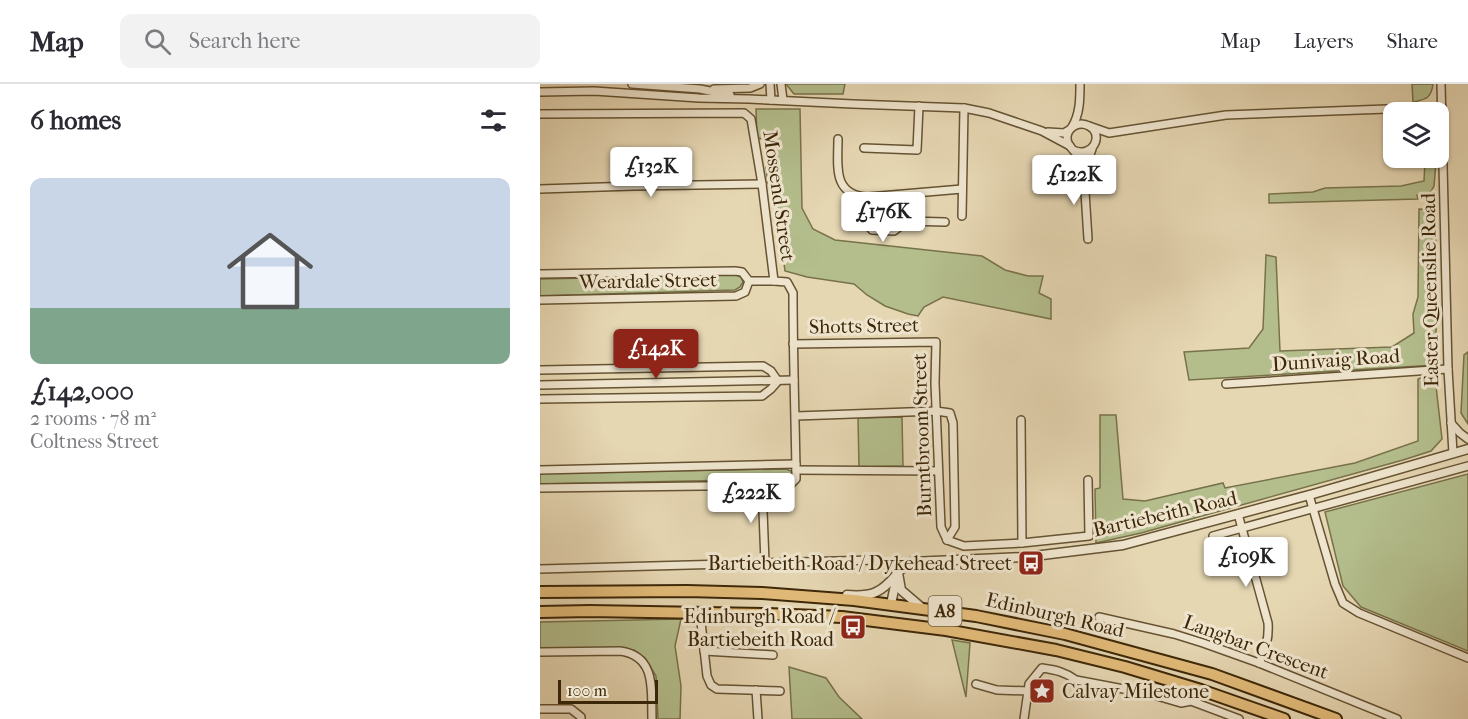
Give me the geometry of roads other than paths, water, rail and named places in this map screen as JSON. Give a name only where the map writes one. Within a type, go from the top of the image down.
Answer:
[{"type":"main road","name":"Edinburgh Road","points":[[540,592],[702,591],[819,597],[922,608],[1003,621],[1115,647],[1212,674],[1336,719]]},
{"type":"main road","points":[[700,613],[702,591]]},
{"type":"main road","points":[[887,622],[891,604]]},
{"type":"main road","name":"Edinburgh Road","points":[[540,612],[842,617],[946,630],[1056,650],[1125,667],[1284,719]]},
{"type":"street","points":[[632,84],[700,89],[750,88],[760,84]]},
{"type":"street","points":[[770,84],[771,100]]},
{"type":"street","points":[[781,84],[783,100]]},
{"type":"street","points":[[1080,84],[1076,120],[1067,138],[1071,148],[1080,159],[1084,172],[1088,238]]},
{"type":"street","name":"Easter Queenslie Road","points":[[1442,84],[1442,102]]},
{"type":"street","points":[[700,89],[749,99]]},
{"type":"street","points":[[540,92],[594,91],[699,99],[783,100],[964,108],[998,116],[1042,131],[1082,153],[1110,133],[1226,115],[1383,109]]},
{"type":"street","points":[[1079,104],[1096,137],[1084,172]]},
{"type":"street","points":[[864,148],[917,150],[919,106]]},
{"type":"street","points":[[962,216],[964,108]]},
{"type":"street","name":"Mossend Street","points":[[540,114],[744,113],[751,119],[774,281],[787,282],[793,293],[796,471]]},
{"type":"street","points":[[1042,131],[1059,133],[1070,130],[1078,124],[1110,133]]},
{"type":"street","points":[[838,139],[839,176],[842,184],[856,196],[962,189]]},
{"type":"street","name":"Easter Queenslie Road","points":[[1443,168],[1448,369],[1453,453]]},
{"type":"street","points":[[540,189],[762,184]]},
{"type":"street","points":[[868,197],[867,224],[872,230],[894,231],[907,221],[945,222]]},
{"type":"street","name":"Weardale Street","points":[[540,274],[742,272],[749,281]]},
{"type":"street","name":"Weardale Street","points":[[749,281],[774,281]]},
{"type":"street","name":"Weardale Street","points":[[540,300],[736,296],[745,292],[749,281]]},
{"type":"street","name":"Shotts Street","points":[[793,344],[936,342]]},
{"type":"street","name":"Burntbroom Street","points":[[936,342],[935,383],[941,527],[947,540]]},
{"type":"street","points":[[540,370],[763,366],[771,371],[778,381]]},
{"type":"street","name":"Dunivaig Road","points":[[1226,384],[1448,369]]},
{"type":"street","points":[[540,385],[794,380]]},
{"type":"street","points":[[540,399],[762,396],[778,381]]},
{"type":"street","points":[[796,416],[936,411]]},
{"type":"street","name":"Burntbroom Street","points":[[936,411],[950,413],[953,423],[955,527],[947,540]]},
{"type":"street","points":[[1021,420],[1022,543]]},
{"type":"street","points":[[1451,423],[1468,439]]},
{"type":"street","name":"Bartiebeith Road","points":[[899,571],[914,561],[1026,557],[1124,545],[1310,495],[1468,449]]},
{"type":"street","name":"Bartiebeith Road","points":[[1213,536],[1468,466]]},
{"type":"street","points":[[540,470],[939,471]]},
{"type":"street","points":[[540,488],[790,485],[796,471]]},
{"type":"street","points":[[947,540],[963,546],[1089,536],[1088,480]]},
{"type":"street","points":[[762,486],[765,562]]},
{"type":"street","points":[[1310,495],[1335,584],[1343,603],[1359,614],[1468,658]]},
{"type":"street","points":[[1238,514],[1268,623],[1267,647],[1259,663]]},
{"type":"street","points":[[540,569],[873,560],[884,562],[899,571]]},
{"type":"street","points":[[819,597],[831,593],[851,596],[881,591],[899,571]]},
{"type":"street","points":[[891,604],[899,571]]},
{"type":"street","points":[[899,571],[901,590],[922,608]]},
{"type":"street","points":[[700,613],[706,676],[711,685],[717,689],[780,691]]},
{"type":"street","name":"Langbar Crescent","points":[[1099,617],[1174,634],[1259,663],[1397,719]]},
{"type":"street","points":[[540,652],[620,651],[632,654],[640,659],[649,672],[652,719]]},
{"type":"street","points":[[704,651],[773,655]]},
{"type":"street","points":[[1024,719],[1029,684],[1042,668],[1058,670],[1076,680],[1150,694],[1181,704],[1191,701],[1239,719]]},
{"type":"street","points":[[976,684],[997,690],[1028,691]]},
{"type":"street","points":[[982,696],[984,686]]},
{"type":"street","points":[[756,690],[758,719]]},
{"type":"street","points":[[540,709],[571,709],[581,719]]},
{"type":"place","name":"Bartiebeith Road / Dykehead Street","points":[[1031,563]]},
{"type":"place","name":"Edinburgh Road / Bartiebeith Road","points":[[853,627]]},
{"type":"place","name":"Calvay Milestone","points":[[1042,691]]}]
